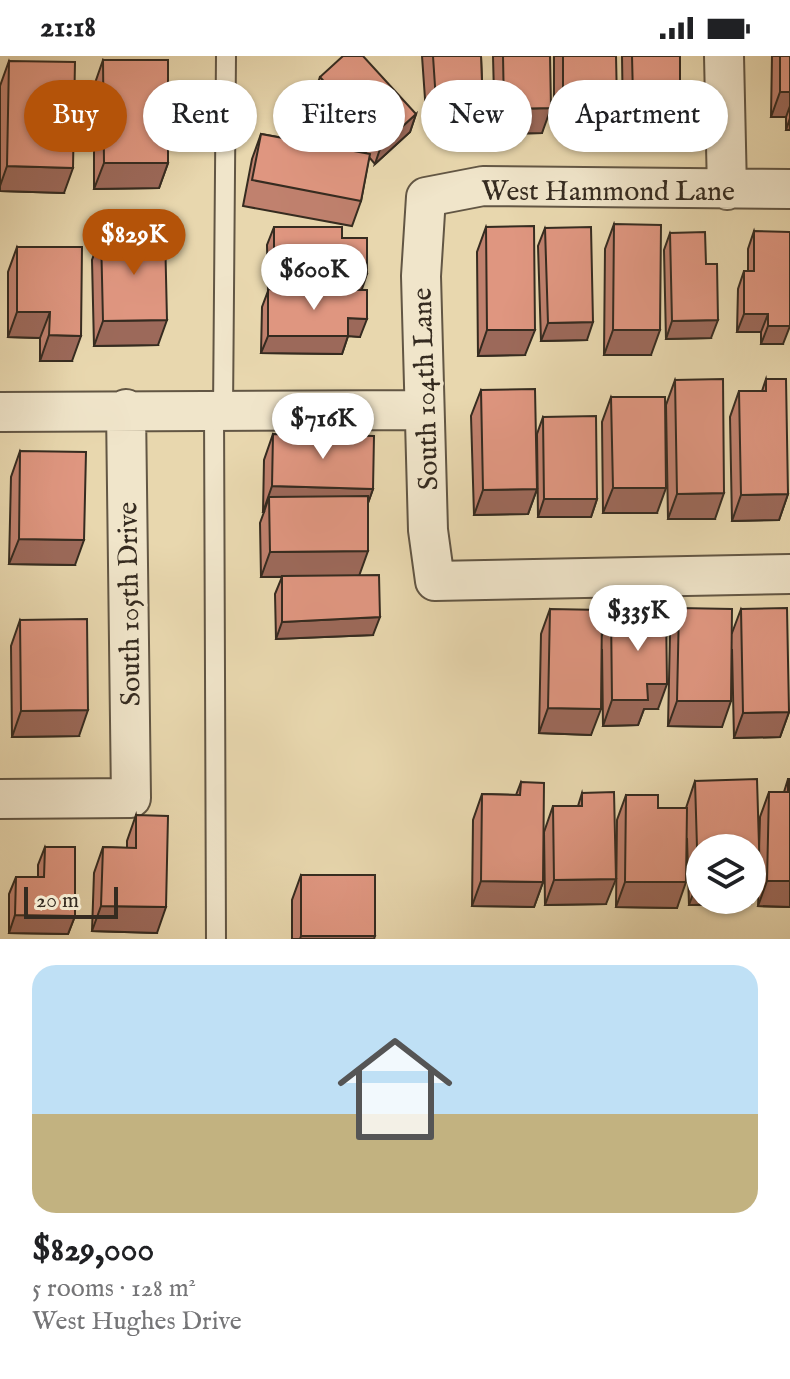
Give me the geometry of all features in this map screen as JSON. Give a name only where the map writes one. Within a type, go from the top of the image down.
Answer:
[{"type":"street","points":[[724,56],[727,190]]},
{"type":"street","name":"West Hammond Lane","points":[[426,197],[483,186],[790,189]]},
{"type":"street","name":"South 104th Lane","points":[[426,197],[421,276],[424,410],[428,530],[435,581],[790,574]]},
{"type":"street","points":[[0,412],[126,409],[424,410]]},
{"type":"street","name":"South 105th Drive","points":[[0,799],[131,798],[126,409]]},
{"type":"lane","points":[[216,939],[219,410],[226,56]]},
{"type":"building","points":[[343,56],[363,56],[385,80],[323,80],[320,77]]},
{"type":"building","points":[[433,56],[481,56],[482,80],[435,80]]},
{"type":"building","points":[[503,56],[550,56],[548,108],[532,108],[532,80],[503,80]]},
{"type":"building","points":[[563,56],[616,56],[617,80],[563,80]]},
{"type":"building","points":[[632,56],[680,56],[680,80],[633,80]]},
{"type":"building","points":[[780,56],[790,56],[790,92],[780,92]]},
{"type":"building","points":[[103,60],[168,60],[168,80],[143,80],[143,152],[168,152],[168,163],[104,163],[104,152],[127,152],[127,80],[103,80]]},
{"type":"building","points":[[9,61],[75,62],[75,80],[24,80],[24,152],[73,152],[73,168],[7,166]]},
{"type":"building","points":[[405,102],[416,114],[405,124]]},
{"type":"building","points":[[261,134],[273,136],[273,152],[370,154],[361,201],[252,180]]},
{"type":"building","points":[[614,224],[661,225],[660,330],[613,330]]},
{"type":"building","points":[[534,226],[535,330],[487,330],[486,227]]},
{"type":"building","points":[[274,227],[342,227],[342,238],[367,238],[367,274],[274,275]]},
{"type":"building","points":[[591,227],[593,322],[548,323],[545,228]]},
{"type":"building","points":[[754,231],[790,232],[790,326],[768,326],[768,314],[744,314],[744,271],[754,271]]},
{"type":"building","points":[[705,232],[706,264],[717,264],[718,320],[672,321],[670,233]]},
{"type":"building","points":[[165,233],[167,320],[103,321],[101,235]]},
{"type":"building","points":[[17,247],[82,247],[81,336],[49,335],[50,312],[17,312]]},
{"type":"building","points":[[268,289],[367,290],[367,319],[348,318],[348,336],[268,336]]},
{"type":"building","points":[[723,379],[724,493],[677,494],[675,380]]},
{"type":"building","points":[[766,379],[786,379],[788,494],[741,495],[739,391],[766,391]]},
{"type":"building","points":[[535,389],[537,489],[483,490],[481,390]]},
{"type":"building","points":[[611,397],[665,397],[666,488],[613,488]]},
{"type":"building","points":[[596,416],[597,499],[544,499],[543,417]]},
{"type":"building","points":[[273,434],[374,436],[373,489],[272,486]]},
{"type":"building","points":[[20,451],[86,452],[84,540],[19,539]]},
{"type":"building","points":[[368,496],[368,551],[270,552],[269,497]]},
{"type":"building","points":[[379,575],[380,617],[282,622],[282,576]]},
{"type":"building","points":[[679,608],[732,609],[731,701],[677,701]]},
{"type":"building","points":[[787,608],[789,712],[743,713],[741,609]]},
{"type":"building","points":[[550,609],[602,610],[601,709],[548,708]]},
{"type":"building","points":[[666,610],[667,684],[647,684],[648,700],[612,700],[611,611]]},
{"type":"building","points":[[87,619],[88,710],[21,711],[20,620]]},
{"type":"building","points":[[757,779],[759,834],[697,834],[695,781]]},
{"type":"building","points":[[788,779],[790,881],[767,881],[769,792],[788,792]]},
{"type":"building","points":[[521,782],[544,783],[543,882],[481,881],[482,794],[520,795]]},
{"type":"building","points":[[614,792],[616,879],[554,880],[553,806],[582,806],[582,793]]},
{"type":"building","points":[[626,795],[658,795],[658,808],[687,808],[686,882],[625,882]]},
{"type":"building","points":[[136,815],[168,816],[166,907],[101,906],[103,847],[136,848]]},
{"type":"building","points":[[45,847],[75,847],[75,916],[15,915],[16,877],[44,877]]},
{"type":"building","points":[[301,875],[375,875],[375,936],[301,936]]}]
